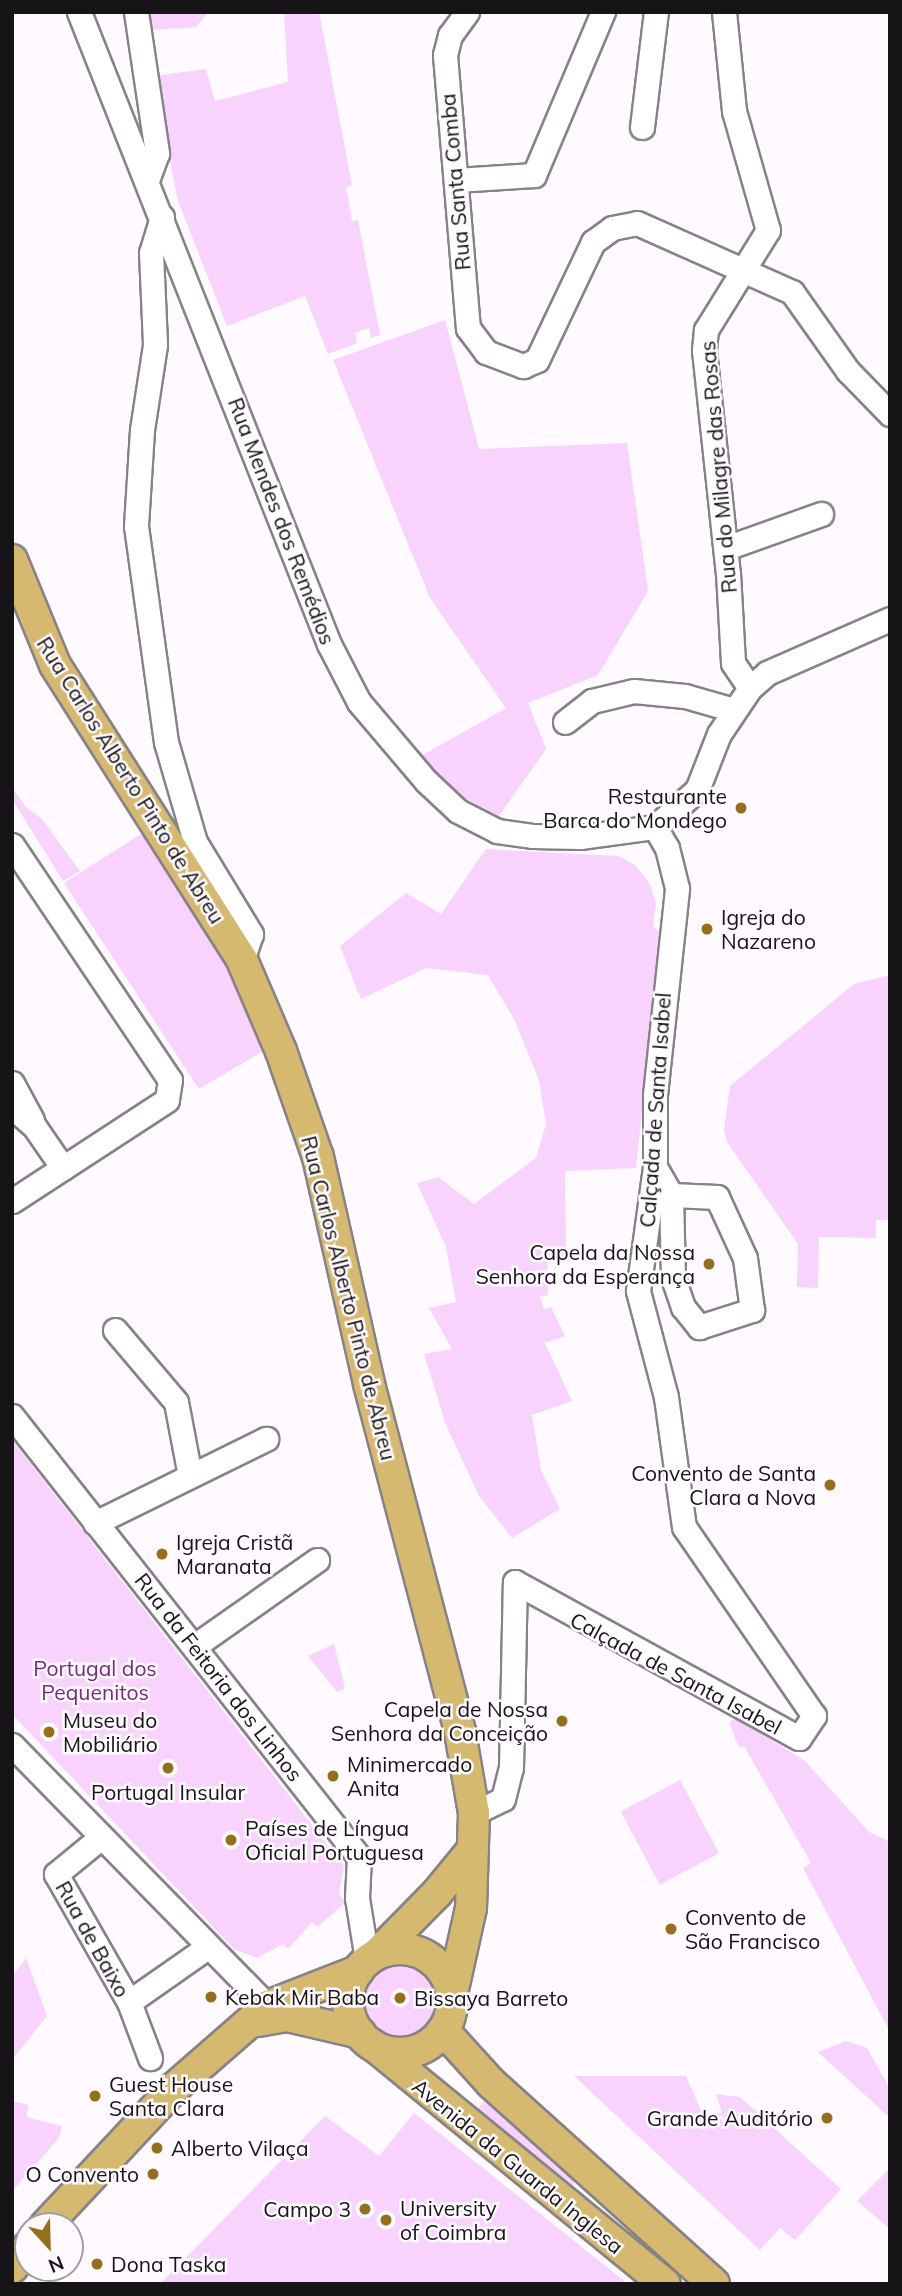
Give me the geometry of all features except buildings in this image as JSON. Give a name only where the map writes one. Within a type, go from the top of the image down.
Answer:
[{"type":"main road","name":"Rua Carlos Alberto Pinto de Abreu","points":[[12,560],[55,664],[242,960],[284,1060],[323,1174],[369,1384],[460,1732],[474,1813],[471,1908],[452,1994]]},
{"type":"main road","points":[[367,2039],[348,2003],[367,1962],[437,1893],[472,1849]]},
{"type":"main road","points":[[58,2212],[174,2088],[259,2014],[367,1962],[410,1949],[439,1965],[452,1994],[443,2030],[419,2049],[403,2052],[287,2016],[259,2014]]},
{"type":"main road","name":"Avenida da Guarda Inglesa","points":[[443,2030],[491,2083],[714,2284]]},
{"type":"main road","name":"Avenida da Guarda Inglesa","points":[[367,2039],[665,2284]]},
{"type":"street","name":"Rua Mendes dos Remédios","points":[[79,12],[329,644],[359,702],[426,781],[458,811],[497,831],[580,836],[654,827]]},
{"type":"street","points":[[136,12],[156,153],[147,180]]},
{"type":"street","name":"Rua Santa Comba","points":[[467,12],[450,35],[445,55],[468,328],[486,352],[523,366],[537,360],[593,242],[612,228],[637,223],[745,271]]},
{"type":"street","points":[[456,180],[534,175],[603,12]]},
{"type":"street","points":[[642,127],[656,12]]},
{"type":"street","name":"Rua do Milagre das Rosas","points":[[724,12],[734,111],[768,230],[706,330],[704,350],[726,548],[733,663],[750,688]]},
{"type":"street","points":[[162,217],[151,252],[155,345],[142,430],[136,526],[166,742],[195,842],[251,934],[242,960]]},
{"type":"street","points":[[745,271],[792,292],[848,371],[890,414]]},
{"type":"street","points":[[726,548],[821,514]]},
{"type":"street","points":[[654,827],[697,790],[719,734],[750,688],[767,673],[804,653],[890,619]]},
{"type":"street","points":[[565,722],[592,701],[634,691],[685,696],[734,710]]},
{"type":"street","name":"Calçada de Santa Isabel","points":[[474,1813],[503,1799],[511,1768],[515,1582],[799,1738],[814,1716],[684,1527],[666,1397],[638,1291],[654,1167],[655,1095],[677,888],[667,848],[654,827]]},
{"type":"street","points":[[12,845],[170,1080],[167,1100],[12,1201]]},
{"type":"street","points":[[12,1083],[30,1110],[34,1126]]},
{"type":"street","points":[[12,1107],[34,1126],[62,1168]]},
{"type":"street","points":[[654,1167],[671,1195],[673,1278],[683,1307],[699,1327],[752,1310],[745,1258],[717,1197],[671,1195]]},
{"type":"street","points":[[116,1330],[176,1402],[190,1476]]},
{"type":"street","name":"Rua da Feitoria dos Linhos","points":[[12,1416],[95,1523],[196,1645],[359,1857],[357,1898],[367,1962]]},
{"type":"street","points":[[95,1523],[266,1439]]},
{"type":"street","points":[[196,1645],[317,1560]]},
{"type":"street","points":[[12,1745],[206,1948],[259,2014]]},
{"type":"street","name":"Rua de Baixo","points":[[100,1838],[56,1874],[129,2002],[150,2058]]},
{"type":"street","points":[[129,2002],[206,1948]]},
{"type":"green space","points":[[149,12],[224,13],[207,14],[196,27],[151,30]]},
{"type":"green space","points":[[284,12],[319,12],[352,185],[346,187],[352,221],[358,220],[380,335],[371,338],[369,328],[355,333],[357,343],[328,354],[305,296],[227,326],[178,201],[153,76],[206,69],[215,101],[288,82]]},
{"type":"green space","points":[[445,320],[479,449],[627,443],[648,591],[598,675],[528,703],[546,749],[499,816],[465,798],[419,757],[506,708],[430,598],[333,360]]},
{"type":"green space","points":[[12,787],[26,807],[42,819],[80,871],[63,881],[12,799]]},
{"type":"green space","points":[[144,832],[189,897],[228,967],[265,1050],[199,1089],[64,883]]},
{"type":"green space","points":[[486,849],[619,856],[635,865],[650,884],[656,903],[653,926],[661,934],[636,1168],[565,1171],[566,1260],[547,1263],[548,1295],[540,1297],[544,1309],[551,1307],[565,1336],[545,1343],[572,1401],[532,1415],[541,1470],[560,1509],[512,1538],[479,1496],[446,1425],[424,1354],[452,1349],[429,1308],[456,1302],[446,1247],[417,1183],[438,1177],[474,1204],[536,1158],[546,1124],[539,1080],[514,1019],[488,975],[426,968],[361,999],[340,946],[406,893],[441,914]]},
{"type":"green space","points":[[890,975],[890,1220],[876,1220],[876,1238],[819,1237],[818,1288],[797,1287],[798,1244],[727,1142],[724,1130],[730,1086],[854,984]]},
{"type":"green space","name":"Portugal dos Pequenitos","points":[[12,1440],[344,1866],[339,1894],[346,1902],[317,1927],[312,1922],[288,1949],[283,1944],[257,1958],[234,1949],[12,1714]]},
{"type":"green space","points":[[334,1644],[345,1688],[337,1692],[308,1656]]},
{"type":"green space","points":[[736,1718],[805,1761],[869,1832],[890,1842],[890,2032],[803,1868],[811,1863],[744,1746],[739,1748],[729,1722]]},
{"type":"green space","points":[[680,1780],[719,1853],[660,1885],[621,1811]]},
{"type":"green space","points":[[26,1958],[47,2016],[12,2060],[12,1977]]},
{"type":"green space","points":[[408,1964],[427,1974],[435,1986],[435,2014],[427,2026],[415,2034],[394,2036],[375,2026],[367,2014],[365,1993],[375,1974],[387,1966]]},
{"type":"green space","points":[[846,2041],[867,2048],[890,2089],[890,2118],[818,2052]]},
{"type":"green space","points":[[574,2076],[686,2076],[703,2115],[722,2113],[716,2094],[740,2097],[841,2189],[795,2240],[780,2228],[760,2250]]},
{"type":"green space","points":[[491,2093],[580,2176],[567,2192],[472,2116]]},
{"type":"green space","points":[[12,2101],[29,2105],[26,2117],[62,2126],[59,2138],[12,2191]]},
{"type":"green space","name":"University of Coimbra","points":[[414,2113],[628,2284],[160,2284],[325,2116],[379,2156]]},
{"type":"green space","points":[[890,2168],[890,2229],[857,2201]]},
{"type":"place","name":"Restaurante Barca do Mondego","points":[[741,808]]},
{"type":"place","name":"Igreja do Nazareno","points":[[707,929]]},
{"type":"place","name":"Capela da Nossa Senhora da Esperança","points":[[709,1264]]},
{"type":"place","name":"Convento de Santa Clara a Nova","points":[[830,1485]]},
{"type":"place","name":"Igreja Cristã Maranata","points":[[162,1554]]},
{"type":"place","name":"Capela de Nossa Senhora da Conceição","points":[[562,1721]]},
{"type":"place","name":"Museu do Mobiliário","points":[[49,1732]]},
{"type":"place","name":"Portugal Insular","points":[[168,1768]]},
{"type":"place","name":"Minimercado Anita","points":[[333,1776]]},
{"type":"place","name":"Países de Língua Oficial Portuguesa","points":[[231,1840]]},
{"type":"place","name":"Convento de São Francisco","points":[[671,1929]]},
{"type":"place","name":"Kebak Mir Baba","points":[[211,1997]]},
{"type":"place","name":"Bissaya Barreto","points":[[400,1998]]},
{"type":"place","name":"Guest House Santa Clara","points":[[95,2096]]},
{"type":"place","name":"Grande Auditório","points":[[827,2118]]},
{"type":"place","name":"Alberto Vilaça","points":[[157,2148]]},
{"type":"place","name":"O Convento","points":[[153,2174]]},
{"type":"place","name":"Campo 3","points":[[365,2209]]},
{"type":"place","name":"University of Coimbra","points":[[386,2220]]},
{"type":"place","name":"Dona Taska","points":[[97,2264]]}]
